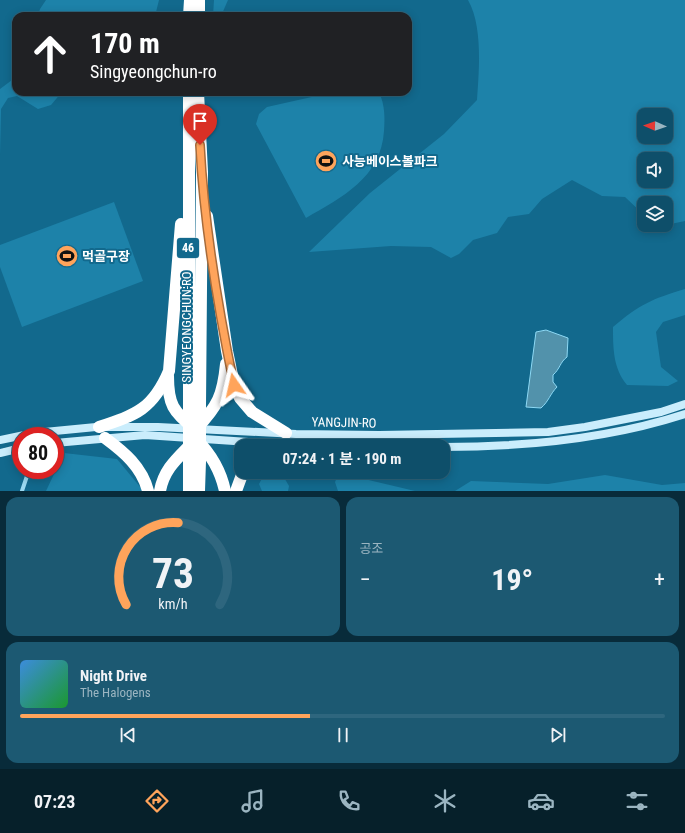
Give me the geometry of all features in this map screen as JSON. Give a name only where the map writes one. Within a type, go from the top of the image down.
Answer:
[{"type":"highway","points":[[189,12],[190,0]]},
{"type":"highway","points":[[199,0],[199,12]]},
{"type":"highway","name":"SINGYEONGCHUN-RO","points":[[188,96],[188,173],[194,461],[199,491]]},
{"type":"highway","name":"SINGYEONGCHUN-RO","points":[[194,405],[202,172],[198,96]]},
{"type":"highway","points":[[202,172],[227,350],[234,385],[240,398],[252,412],[286,433]]},
{"type":"highway","points":[[188,173],[181,225],[168,371],[168,391],[172,407],[196,434],[219,472],[225,491]]},
{"type":"highway","points":[[160,491],[162,481],[168,468],[196,434],[220,398],[225,377],[227,350]]},
{"type":"highway","points":[[148,491],[145,480],[135,464],[102,432],[130,416],[150,402],[162,385],[168,371]]},
{"type":"highway","name":"SINGYEONGCHUN-RO","points":[[189,491],[194,461]]},
{"type":"highway","points":[[236,491],[240,479]]},
{"type":"main road","name":"YANGJIN-RO","points":[[64,441],[102,432],[146,435],[286,433],[387,435],[548,432],[585,427],[661,412],[685,404]]},
{"type":"main road","points":[[450,447],[537,443],[578,438],[627,429],[685,414]]},
{"type":"main road","name":"YANGJIN-RO","points":[[0,440],[34,433],[102,432],[158,427],[234,439]]},
{"type":"main road","points":[[0,453],[12,450]]},
{"type":"main road","points":[[0,459],[9,451]]},
{"type":"street","points":[[22,491],[27,479]]},
{"type":"shaded area","points":[[46,0],[159,0],[156,12],[39,12]]},
{"type":"shaded area","points":[[214,0],[228,0],[223,12],[213,12]]},
{"type":"shaded area","points":[[468,0],[685,0],[685,221],[673,224],[673,196],[637,196],[637,208],[625,197],[602,196],[572,180],[542,199],[529,214],[508,217],[497,233],[473,240],[459,254],[451,258],[431,247],[391,246],[309,252],[370,193],[444,134],[477,100],[479,49],[476,23]]},
{"type":"shaded area","points":[[12,80],[12,96],[17,96],[8,98],[1,109],[0,155],[0,89]]},
{"type":"shaded area","points":[[17,96],[59,96],[51,105],[38,109]]},
{"type":"shaded area","name":"사능베이스볼파크","points":[[316,96],[380,96],[384,116],[384,131],[381,147],[376,161],[367,174],[346,194],[306,218],[256,124],[259,114],[267,107]]},
{"type":"shaded area","name":"먹골구장","points":[[114,202],[143,281],[22,327],[0,267],[0,245]]},
{"type":"shaded area","points":[[685,289],[685,315],[663,322],[656,332],[661,367],[678,381],[668,386],[627,385],[616,365],[613,327],[647,303]]},
{"type":"shaded area","points":[[546,330],[568,338],[567,357],[553,375],[553,382],[557,387],[546,403],[541,408],[526,407],[536,332]]},
{"type":"shaded area","points":[[64,453],[117,459],[142,491],[46,491],[52,479],[64,479]]},
{"type":"shaded area","points":[[605,475],[662,485],[685,483],[685,491],[455,491],[471,481],[548,484]]},
{"type":"shaded area","points":[[262,479],[285,479],[289,486],[288,491],[262,491],[259,484]]},
{"type":"shaded area","points":[[336,479],[364,479],[415,491],[338,491],[335,482]]},
{"type":"place","name":"사능베이스볼파크","points":[[326,161]]},
{"type":"place","name":"먹골구장","points":[[67,256]]},
{"type":"route","points":[[200,145],[215,273],[234,385]]}]
